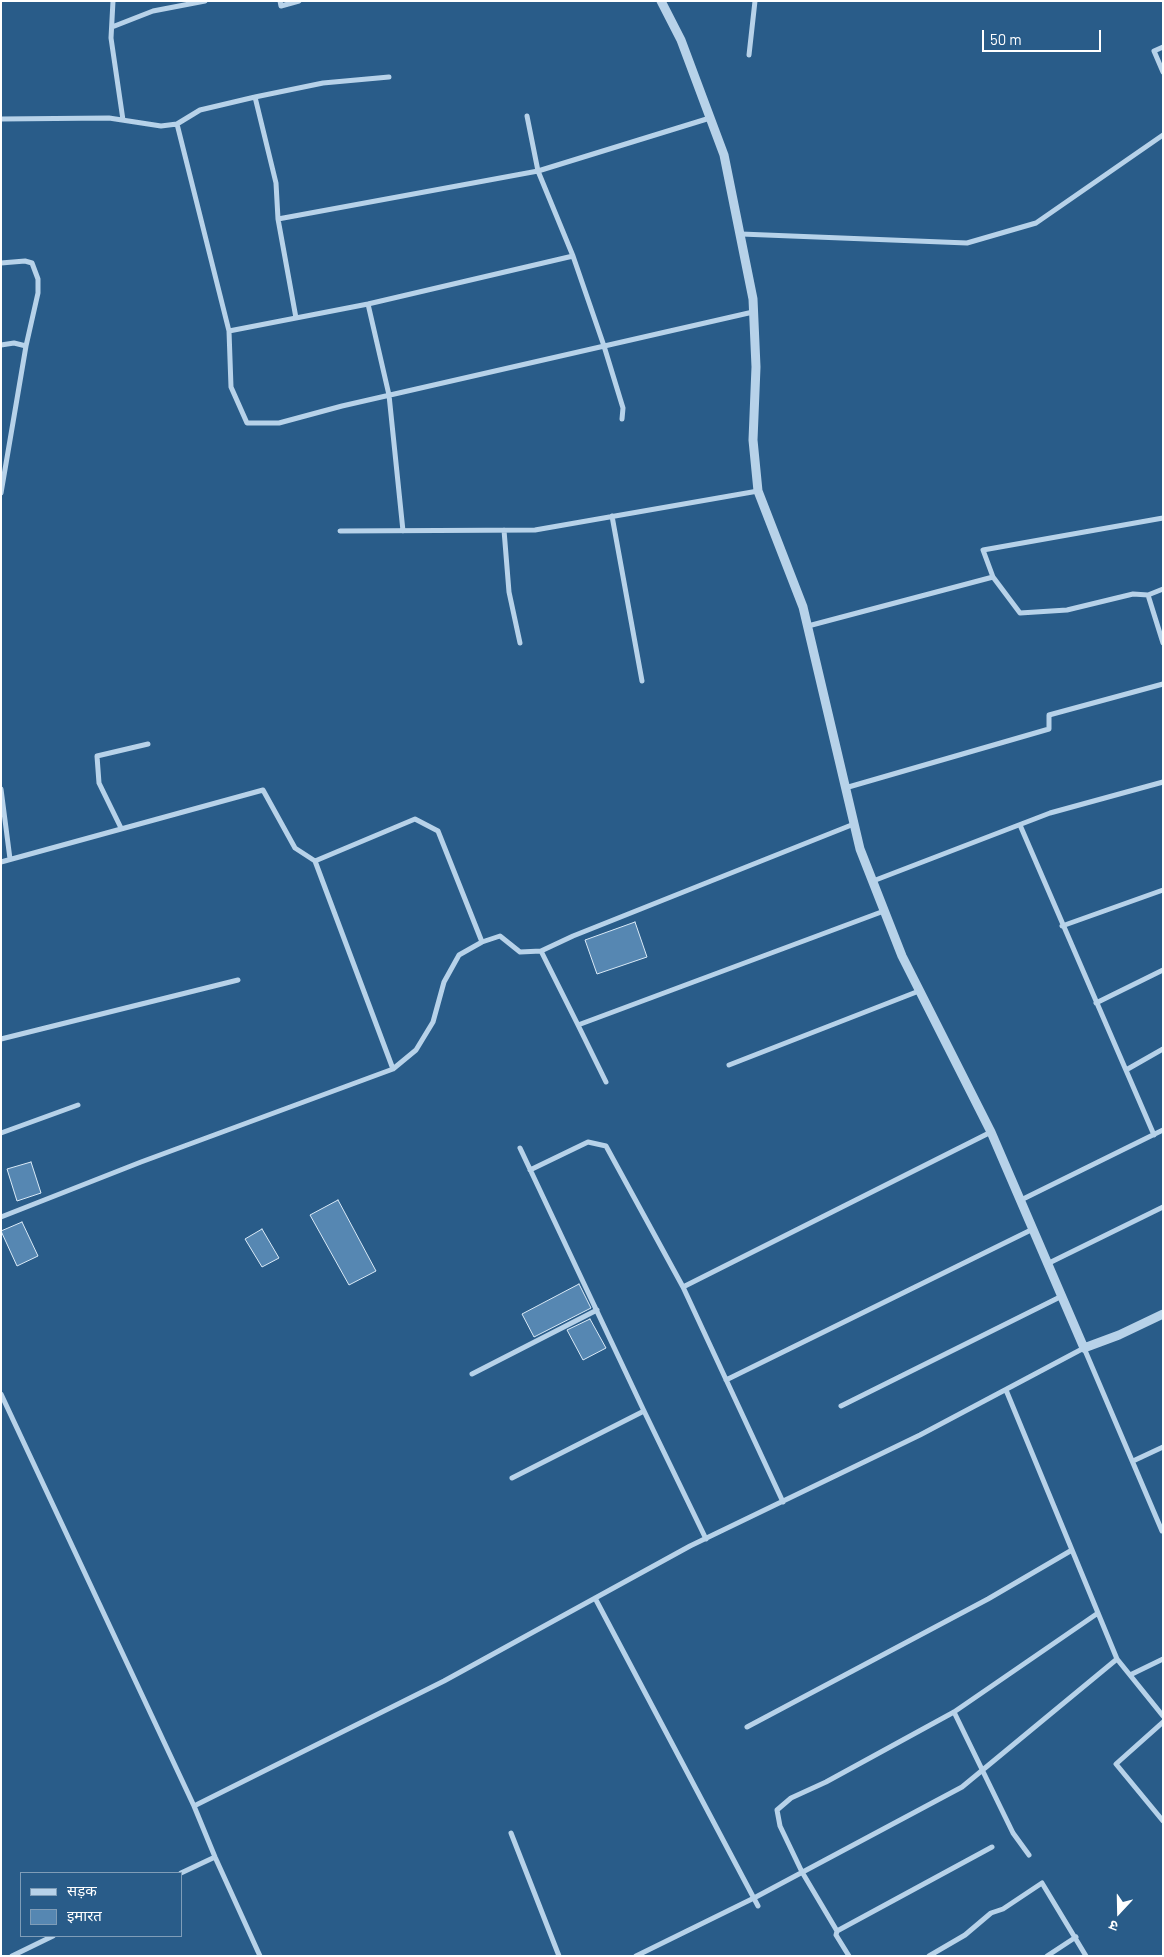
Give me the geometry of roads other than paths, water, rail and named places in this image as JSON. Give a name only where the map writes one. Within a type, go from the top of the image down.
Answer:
[{"type":"street","points":[[113,1],[111,38],[123,120]]},
{"type":"street","points":[[112,26],[153,11],[205,1]]},
{"type":"street","points":[[280,1],[281,6],[299,1]]},
{"type":"street","points":[[661,1],[681,40],[724,155],[754,312],[756,367],[752,440],[758,490],[797,589],[808,626],[860,849],[902,956],[991,1132],[1033,1228],[1060,1297],[1084,1348],[1162,1531]]},
{"type":"street","points":[[749,55],[755,1]]},
{"type":"street","points":[[1163,47],[1154,51],[1163,72]]},
{"type":"street","points":[[1,119],[109,118],[161,126],[177,124],[200,110],[255,97],[323,83],[389,77]]},
{"type":"street","points":[[255,97],[276,184],[278,219],[296,318]]},
{"type":"street","points":[[527,116],[538,171],[574,256],[623,408],[622,419]]},
{"type":"street","points":[[278,219],[538,171],[710,118]]},
{"type":"street","points":[[177,124],[229,331],[231,387],[247,423],[279,423],[389,395],[754,312]]},
{"type":"street","points":[[740,234],[967,243],[1036,223],[1163,135]]},
{"type":"street","points":[[229,331],[368,304],[574,256]]},
{"type":"street","points":[[1,263],[25,261],[32,263],[36,270],[38,293],[26,346],[1,494]]},
{"type":"street","points":[[368,304],[389,395],[403,531]]},
{"type":"street","points":[[1,345],[14,343],[26,346]]},
{"type":"street","points":[[340,531],[535,530],[758,490]]},
{"type":"street","points":[[612,516],[642,681]]},
{"type":"street","points":[[1163,518],[983,550],[993,577],[1020,613],[1067,610],[1133,594],[1148,594],[1163,588]]},
{"type":"street","points":[[504,530],[510,592],[520,643]]},
{"type":"street","points":[[808,626],[993,577]]},
{"type":"street","points":[[1148,594],[1163,643]]},
{"type":"street","points":[[845,788],[1049,729],[1049,714],[1163,684]]},
{"type":"street","points":[[121,828],[98,783],[97,756],[148,744]]},
{"type":"street","points":[[872,881],[1050,813],[1163,782]]},
{"type":"street","points":[[1,789],[10,859]]},
{"type":"street","points":[[1,862],[263,790],[295,848],[315,862],[393,1069]]},
{"type":"street","points":[[315,862],[415,818],[438,831],[482,942]]},
{"type":"street","points":[[1,1217],[141,1162],[393,1069],[416,1050],[433,1022],[444,982],[458,955],[482,942],[500,936],[520,952],[541,951],[573,936],[854,824]]},
{"type":"street","points":[[1020,824],[1062,926],[1154,1135]]},
{"type":"street","points":[[1062,926],[1163,890]]},
{"type":"street","points":[[578,1026],[884,912]]},
{"type":"street","points":[[541,951],[606,1082]]},
{"type":"street","points":[[1096,1003],[1163,970]]},
{"type":"street","points":[[1,1039],[238,980]]},
{"type":"street","points":[[730,1065],[919,991]]},
{"type":"street","points":[[1126,1070],[1163,1049]]},
{"type":"street","points":[[1,1133],[78,1105]]},
{"type":"street","points":[[1021,1200],[1163,1130]]},
{"type":"street","points":[[683,1287],[991,1132]]},
{"type":"street","points":[[530,1170],[588,1142],[606,1146],[683,1287],[782,1502]]},
{"type":"street","points":[[520,1148],[706,1539]]},
{"type":"street","points":[[1047,1264],[1163,1207]]},
{"type":"street","points":[[726,1380],[1033,1228]]},
{"type":"street","points":[[841,1406],[1060,1297]]},
{"type":"street","points":[[472,1374],[597,1310]]},
{"type":"street","points":[[194,1806],[444,1681],[706,1539],[920,1435],[1084,1348],[1119,1335],[1163,1314]]},
{"type":"street","points":[[1006,1390],[1117,1659],[1163,1716]]},
{"type":"street","points":[[1,1394],[194,1806],[260,1956]]},
{"type":"street","points":[[512,1478],[644,1411]]},
{"type":"street","points":[[1133,1461],[1163,1447]]},
{"type":"street","points":[[747,1727],[988,1599],[1072,1550]]},
{"type":"street","points":[[595,1598],[758,1906]]},
{"type":"street","points":[[849,1956],[802,1872],[780,1826],[777,1810],[791,1798],[826,1782],[954,1712],[1098,1613]]},
{"type":"street","points":[[636,1956],[754,1898],[962,1787],[1117,1659]]},
{"type":"street","points":[[1130,1675],[1163,1659]]},
{"type":"street","points":[[954,1712],[1013,1834],[1030,1855]]},
{"type":"street","points":[[1163,1722],[1116,1764],[1163,1821]]},
{"type":"street","points":[[511,1833],[558,1956]]},
{"type":"street","points":[[837,1932],[992,1847]]},
{"type":"street","points":[[182,1874],[215,1857]]},
{"type":"street","points":[[929,1956],[965,1934],[991,1914],[1003,1909],[1042,1883],[1086,1956]]},
{"type":"street","points":[[12,1956],[51,1937]]},
{"type":"street","points":[[1047,1956],[1076,1937]]}]
